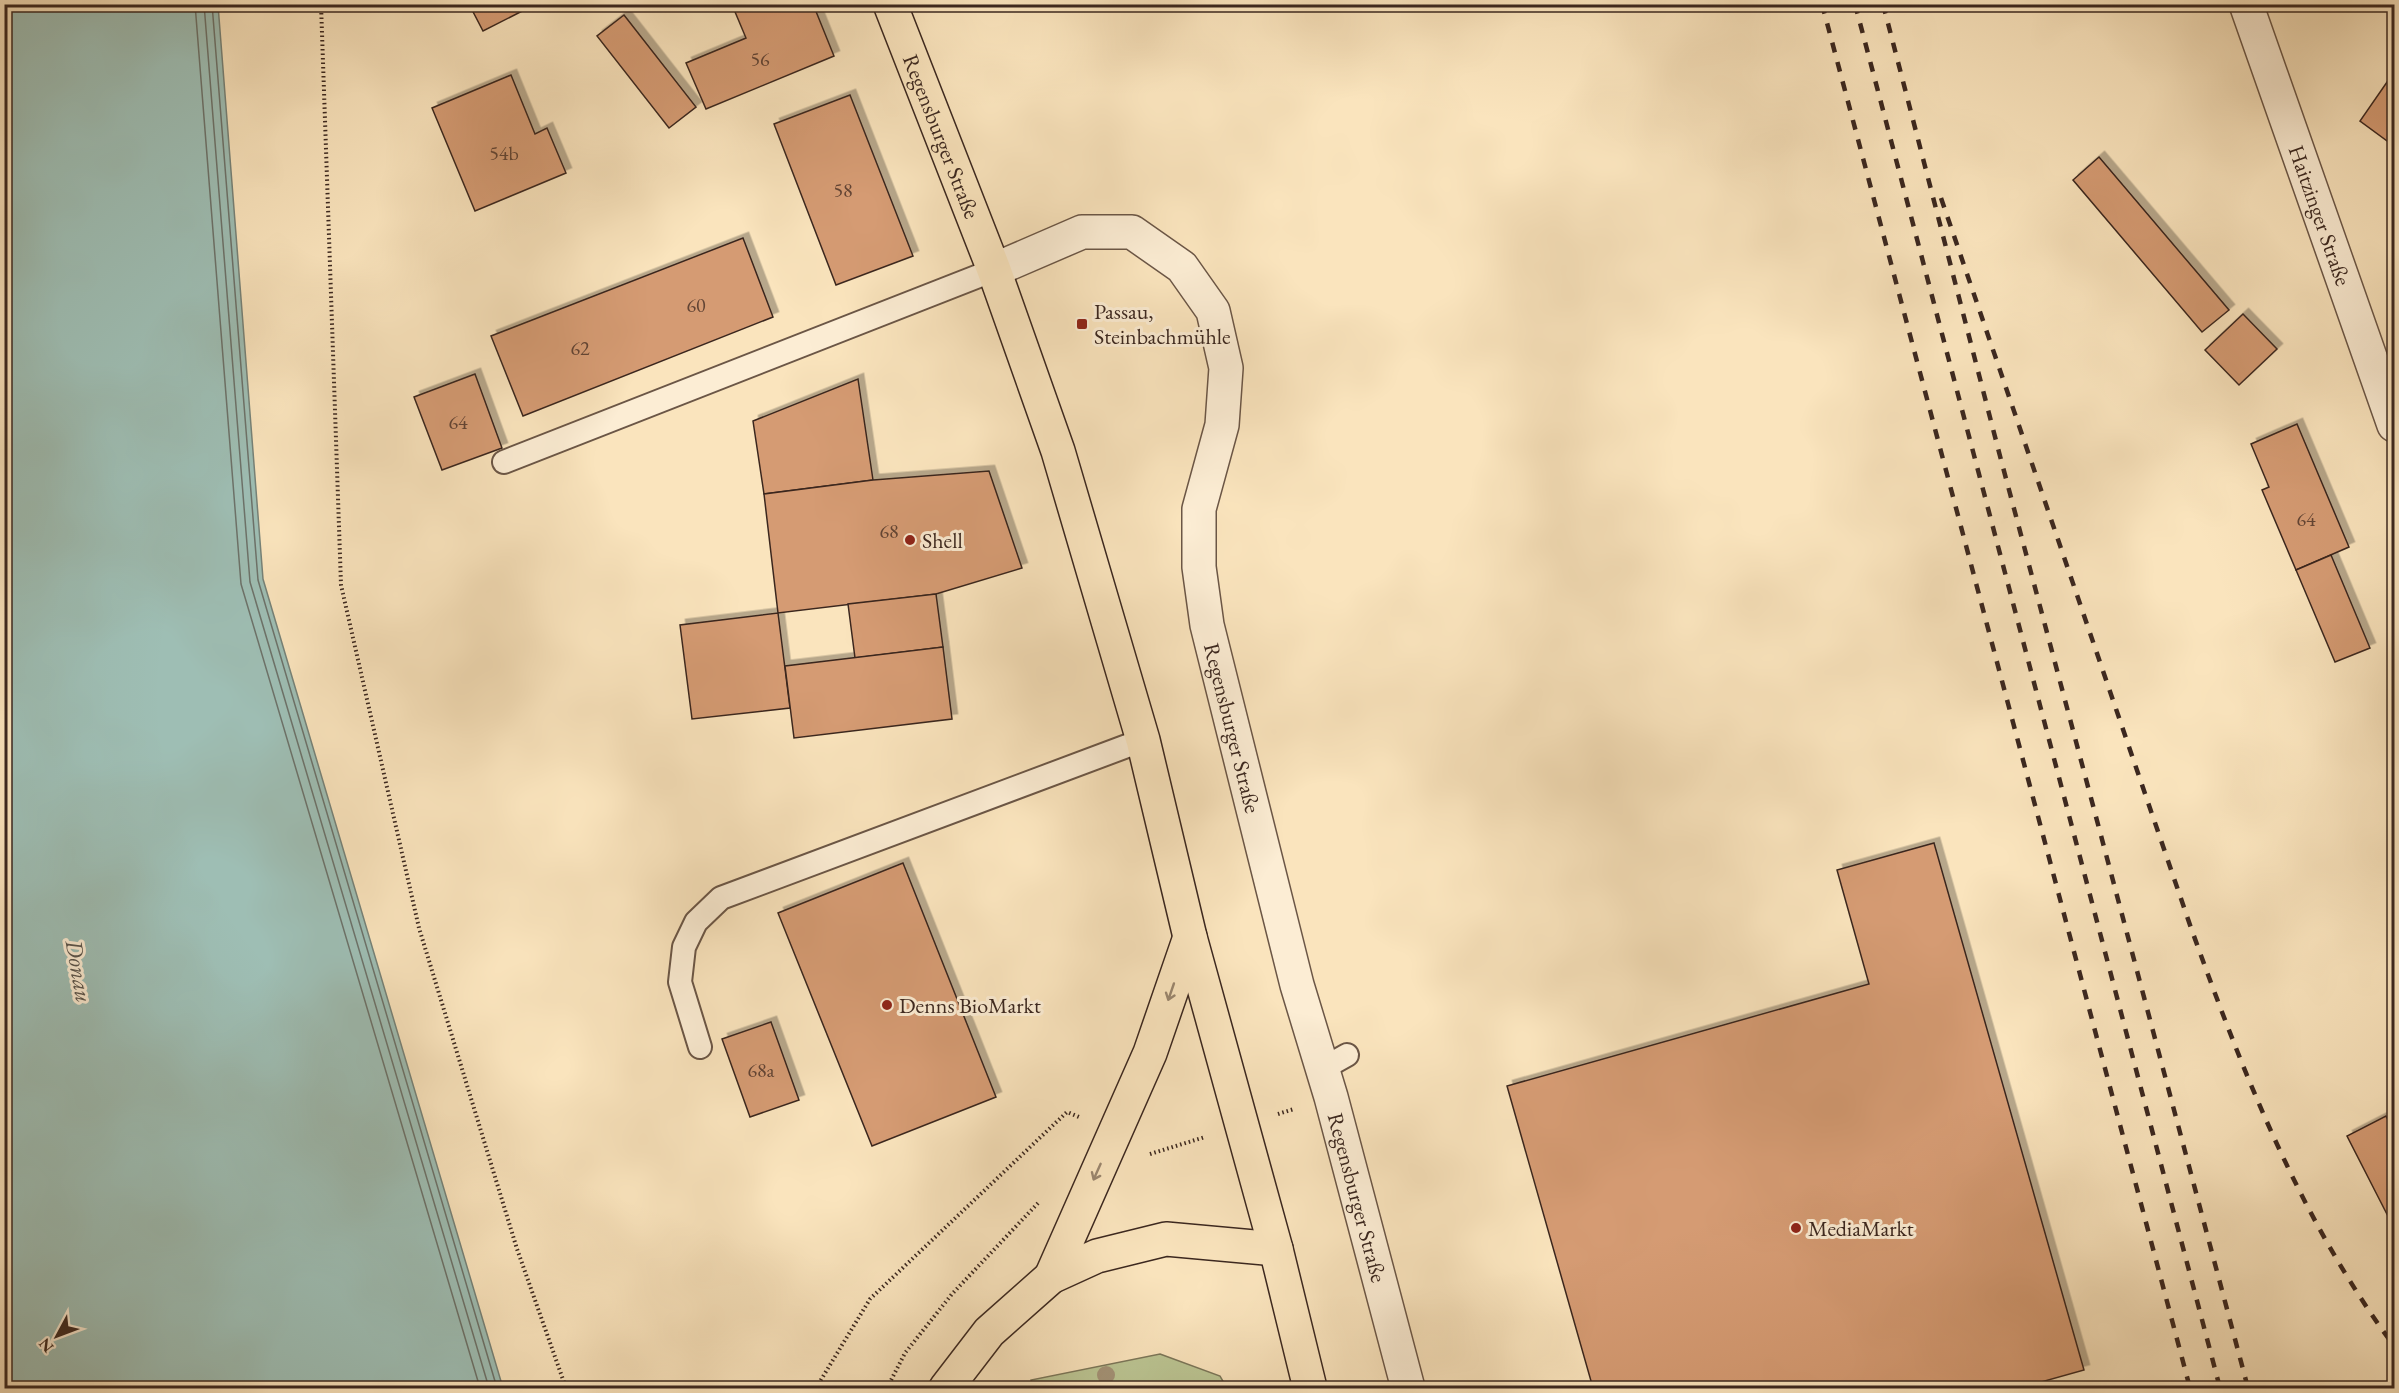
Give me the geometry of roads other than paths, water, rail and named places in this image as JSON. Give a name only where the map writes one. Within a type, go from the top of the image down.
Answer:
[{"type":"main road","name":"Regensburger Straße","points":[[890,4],[994,270],[1058,451],[1143,740],[1190,937],[1276,1249],[1310,1389]]},
{"type":"main road","points":[[1051,1277],[1150,1053],[1190,937]]},
{"type":"main road","points":[[946,1389],[989,1332],[1051,1277],[1097,1256],[1166,1239],[1276,1249]]},
{"type":"main road","points":[[1301,1350],[1323,1389]]},
{"type":"street","name":"Haitzinger Straße","points":[[2246,4],[2394,425]]},
{"type":"street","name":"Regensburger Straße","points":[[994,270],[1082,232],[1132,232],[1182,267],[1213,311],[1226,368],[1222,425],[1199,509],[1199,567],[1207,625],[1297,985],[1334,1062],[1331,1096],[1408,1389]]},
{"type":"lane","points":[[504,462],[994,270]]},
{"type":"lane","points":[[700,1047],[680,982],[684,947],[696,922],[721,898],[1143,740]]},
{"type":"water","name":"Donau","points":[[5,4],[218,5],[263,579],[503,1388],[5,1388]]},
{"type":"railway","points":[[1822,4],[2190,1388]]},
{"type":"railway","points":[[1855,4],[2220,1388]]},
{"type":"railway","points":[[1883,4],[2000,456],[2248,1388]]},
{"type":"railway","points":[[1941,198],[2190,925],[2231,1035],[2253,1090],[2302,1196],[2360,1298],[2394,1346]]},
{"type":"place","name":"Passau, Steinbachmühle","points":[[1082,324]]},
{"type":"place","name":"Shell","points":[[910,540]]},
{"type":"place","name":"Denns BioMarkt","points":[[887,1005]]},
{"type":"place","name":"MediaMarkt","points":[[1796,1228]]}]
